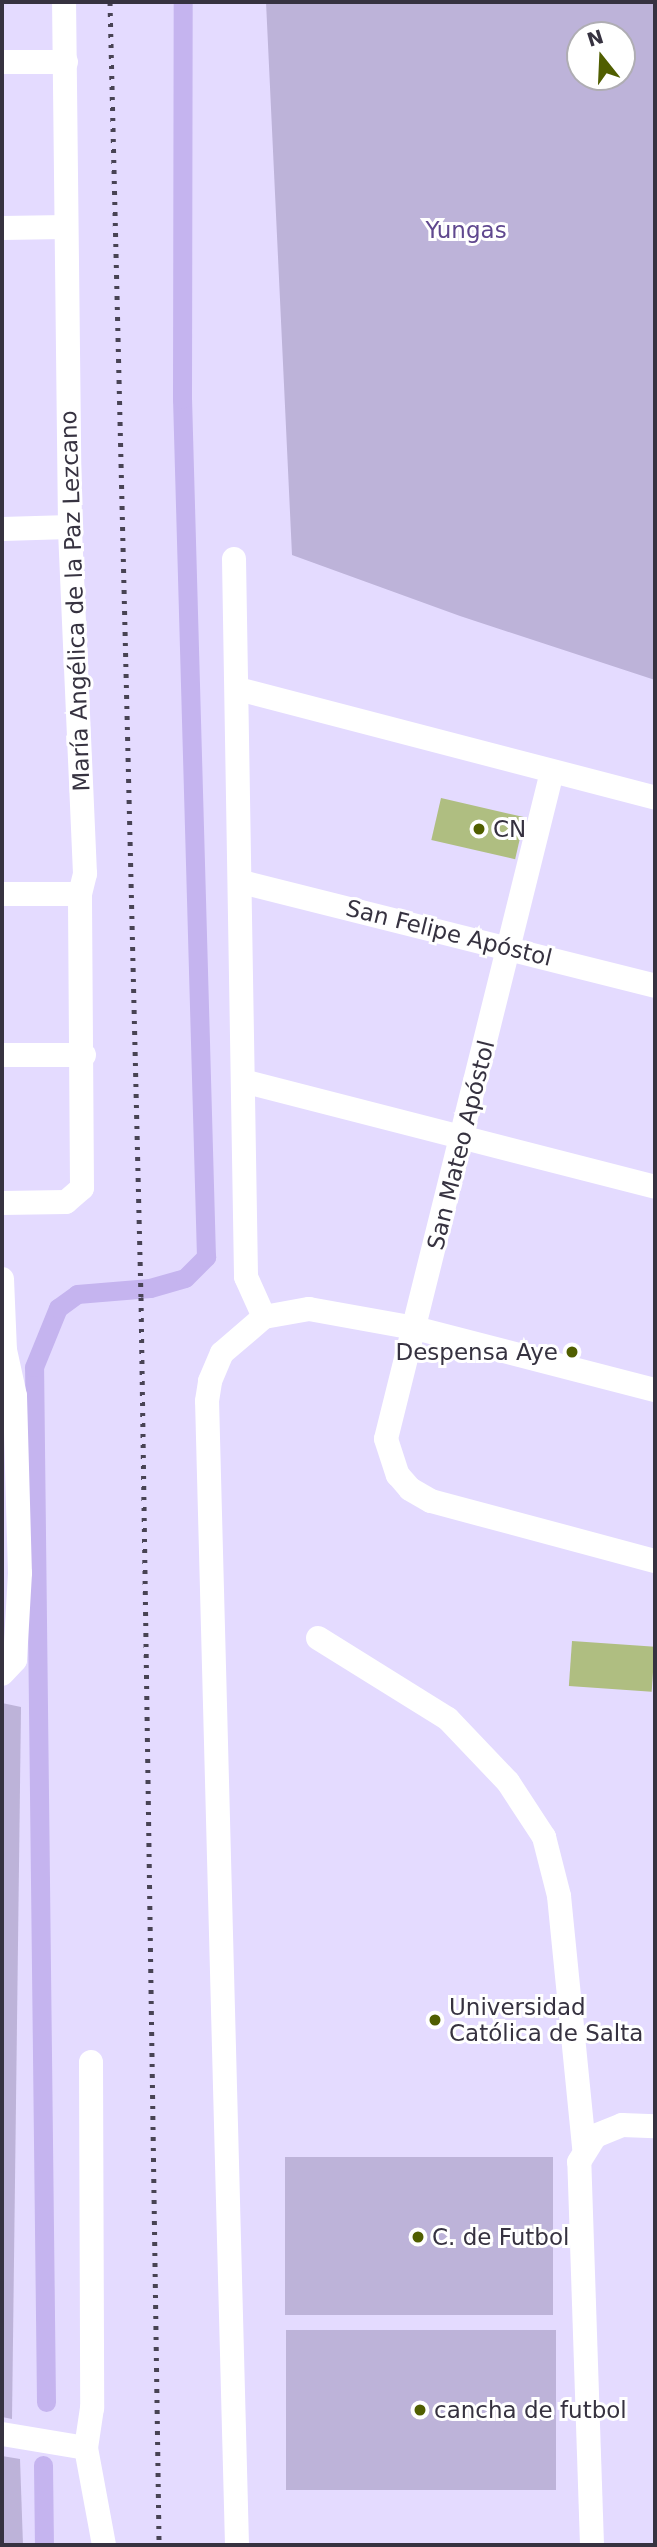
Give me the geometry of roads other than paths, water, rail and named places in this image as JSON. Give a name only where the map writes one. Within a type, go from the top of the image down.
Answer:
[{"type":"street","name":"María Angélica de la Paz Lezcano","points":[[2,1203],[75,1198],[82,1188],[84,1055],[80,894],[85,874],[70,527],[64,2]]},
{"type":"street","points":[[2,61],[66,62]]},
{"type":"street","points":[[2,228],[66,227]]},
{"type":"street","points":[[2,529],[70,527]]},
{"type":"street","points":[[234,559],[243,881],[246,1277],[264,1317]]},
{"type":"street","points":[[238,689],[655,798]]},
{"type":"street","name":"San Mateo Apóstol","points":[[552,772],[464,1137],[415,1328],[387,1419],[386,1439],[398,1475],[410,1489],[431,1500],[655,1561]]},
{"type":"street","name":"San Felipe Apóstol","points":[[243,881],[655,986]]},
{"type":"street","points":[[2,894],[80,894]]},
{"type":"street","points":[[2,1055],[84,1055]]},
{"type":"street","points":[[243,1081],[655,1187]]},
{"type":"street","points":[[2,1279],[3,1351],[15,1396],[10,1533],[17,1646],[11,1669],[3,1674]]},
{"type":"street","points":[[237,2545],[207,1401],[222,1353],[264,1317],[309,1309],[415,1328],[655,1390]]},
{"type":"street","points":[[318,1638],[448,1719],[508,1782],[544,1837],[559,1896],[584,2148]]},
{"type":"street","points":[[92,2062],[92,2408],[86,2448],[104,2545]]},
{"type":"street","points":[[592,2545],[579,2162],[584,2148],[595,2136],[622,2125],[655,2126]]},
{"type":"street","points":[[2,2434],[86,2448]]},
{"type":"waterway","points":[[46,2402],[34,1367],[58,1308],[77,1294],[150,1288],[185,1278],[206,1257],[182,399],[183,2]]},
{"type":"waterway","points":[[43,2465],[44,2545]]},
{"type":"railway","points":[[110,2],[141,1297],[159,2545]]},
{"type":"place","name":"CN","points":[[479,829]]},
{"type":"place","name":"Despensa Aye","points":[[572,1352]]},
{"type":"place","name":"Universidad Católica de Salta","points":[[435,2020]]},
{"type":"place","name":"C. de Futbol","points":[[418,2237]]},
{"type":"place","name":"cancha de futbol","points":[[420,2410]]},
{"type":"park label","name":"Yungas","points":[[466,230]]}]
